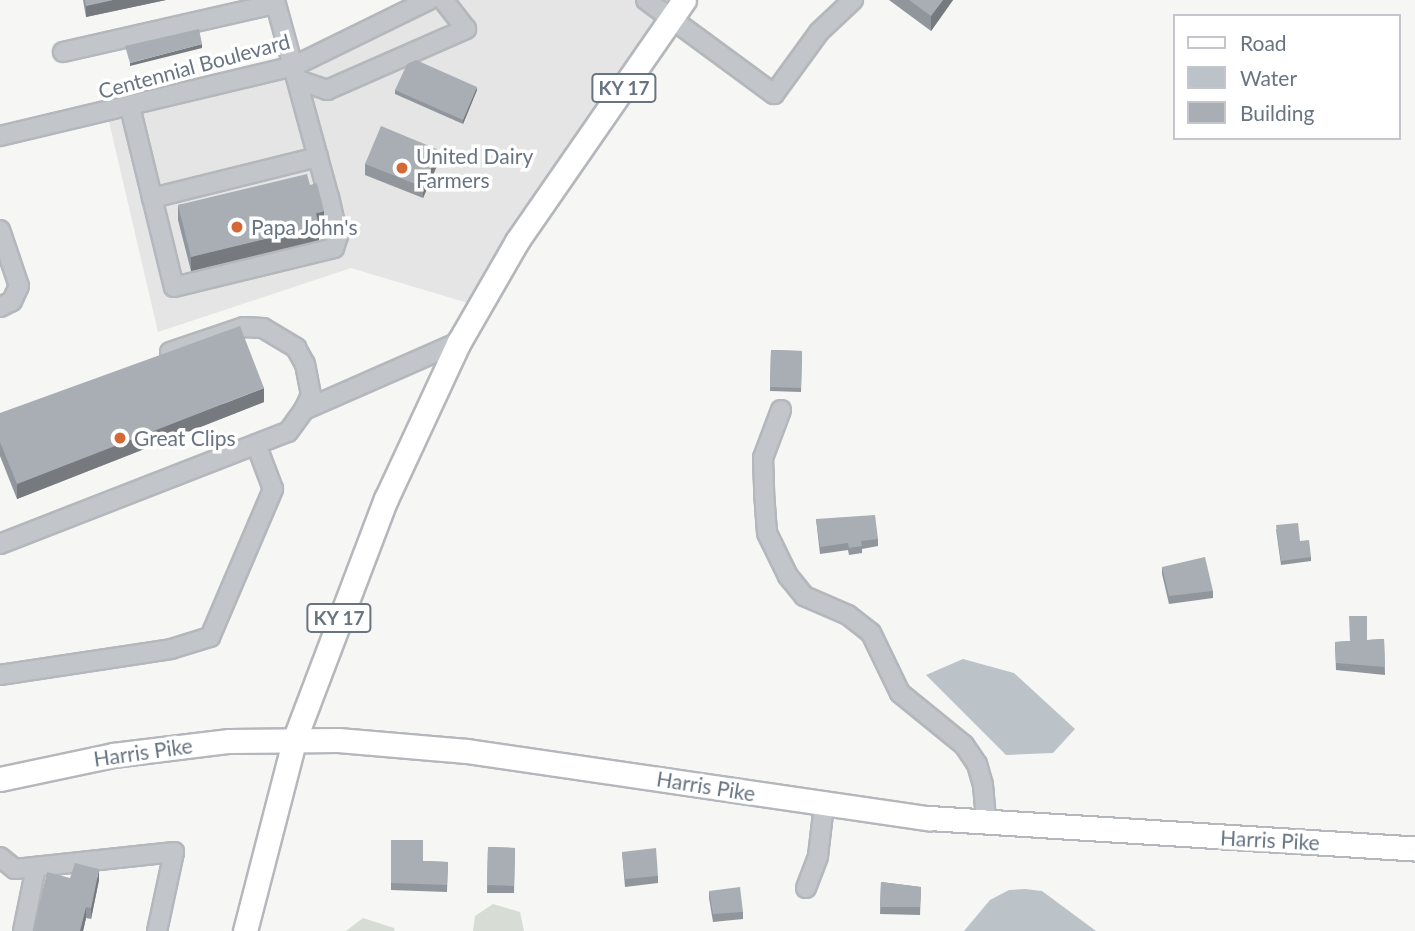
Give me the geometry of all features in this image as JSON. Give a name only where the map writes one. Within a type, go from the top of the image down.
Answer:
[{"type":"main road","name":"KY 17","points":[[245,931],[295,738],[386,499],[459,342],[517,241],[672,22],[684,0]]},
{"type":"main road","name":"KY 17","points":[[672,22],[694,0]]},
{"type":"main road","name":"Harris Pike","points":[[0,779],[113,755],[295,738],[467,751],[824,805],[986,822],[1415,849]]},
{"type":"street","name":"Centennial Boulevard","points":[[0,136],[296,73],[429,0]]},
{"type":"street","points":[[296,73],[327,90],[466,29],[443,0]]},
{"type":"street","points":[[461,20],[463,0]]},
{"type":"street","points":[[646,0],[672,22],[774,94],[819,32],[853,0]]},
{"type":"street","points":[[63,52],[274,2],[318,157],[322,188],[338,236],[331,249],[174,287],[130,107]]},
{"type":"street","points":[[152,198],[318,157]]},
{"type":"street","points":[[326,226],[331,249]]},
{"type":"street","points":[[0,230],[19,286],[12,301],[0,307]]},
{"type":"street","points":[[2,538],[288,432],[311,395],[311,379],[296,348],[263,328],[244,327],[149,360]]},
{"type":"street","points":[[304,410],[459,342]]},
{"type":"street","points":[[781,410],[764,458],[764,492],[768,533],[788,576],[804,596],[848,615],[871,633],[900,693],[964,745],[977,764],[983,785],[986,822]]},
{"type":"street","points":[[0,676],[171,649],[210,637],[272,489],[256,444]]},
{"type":"street","points":[[806,888],[813,876],[824,805]]},
{"type":"street","points":[[0,857],[15,869],[174,852],[157,931]]},
{"type":"street","points":[[23,931],[36,867]]},
{"type":"shaded area","points":[[429,0],[646,0],[672,21],[478,306],[351,268],[158,332],[107,113],[294,66]]},
{"type":"shaded area","points":[[493,904],[520,912],[524,931],[473,931],[475,916]]},
{"type":"shaded area","points":[[363,918],[394,928],[395,931],[346,931]]},
{"type":"water","points":[[963,659],[1014,673],[1075,729],[1053,753],[1006,755],[926,675]]},
{"type":"water","points":[[1009,890],[1042,891],[1096,931],[964,931],[990,900]]},
{"type":"building","points":[[85,0],[113,0],[86,6]]},
{"type":"building","points":[[909,0],[943,0],[931,16]]},
{"type":"building","points":[[199,29],[202,44],[130,63],[125,46]]},
{"type":"building","points":[[416,60],[477,87],[463,120],[395,90],[407,64]]},
{"type":"building","name":"United Dairy Farmers","points":[[381,126],[439,150],[423,187],[365,164]]},
{"type":"building","points":[[307,174],[310,185],[317,183],[324,211],[316,213],[319,226],[191,257],[178,205]]},
{"type":"building","points":[[240,326],[264,388],[17,484],[0,442],[0,413]]},
{"type":"building","points":[[771,350],[802,351],[801,388],[770,387]]},
{"type":"building","points":[[875,515],[878,539],[861,541],[862,546],[849,548],[848,543],[820,547],[816,519]]},
{"type":"building","points":[[1298,523],[1300,541],[1309,540],[1311,557],[1281,561],[1276,525]]},
{"type":"building","points":[[1205,557],[1213,591],[1169,596],[1162,567]]},
{"type":"building","points":[[1349,616],[1367,616],[1367,640],[1384,639],[1385,667],[1336,663],[1335,642],[1350,641]]},
{"type":"building","points":[[391,840],[423,840],[423,861],[448,862],[447,885],[391,883]]},
{"type":"building","points":[[488,847],[515,848],[514,886],[487,885]]},
{"type":"building","points":[[656,848],[658,876],[625,879],[622,852]]},
{"type":"building","points":[[75,863],[99,869],[91,908],[86,907],[80,931],[33,931],[47,872],[70,878]]},
{"type":"building","points":[[881,882],[921,887],[920,907],[880,907]]},
{"type":"building","points":[[740,887],[743,912],[713,914],[709,891]]},
{"type":"tunnel","points":[[319,197],[326,226]]},
{"type":"place","name":"United Dairy Farmers","points":[[402,168]]},
{"type":"place","name":"Papa John's","points":[[237,227]]},
{"type":"place","name":"Great Clips","points":[[120,438]]}]
